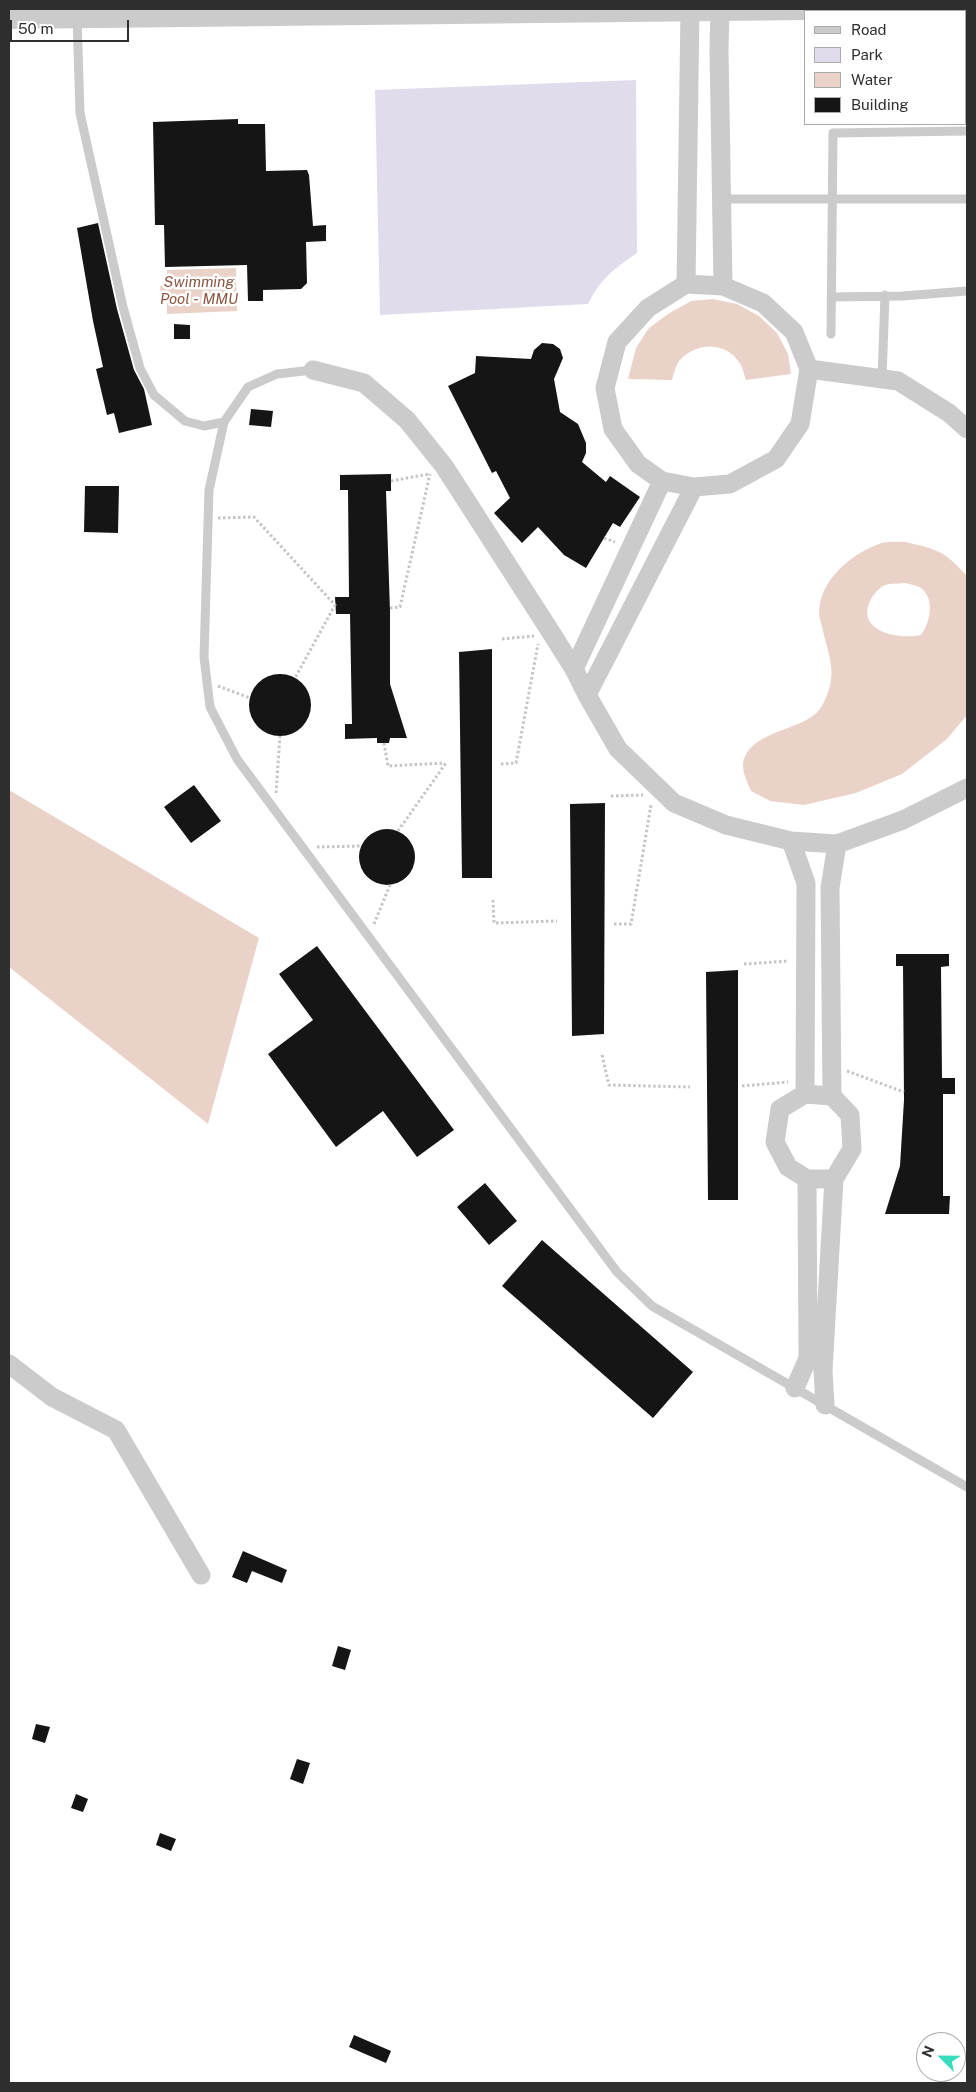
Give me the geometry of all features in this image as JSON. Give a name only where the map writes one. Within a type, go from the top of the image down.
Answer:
[{"type":"street","points":[[9,18],[807,9]]},
{"type":"street","points":[[686,284],[690,10]]},
{"type":"street","points":[[720,10],[723,286]]},
{"type":"street","points":[[686,284],[723,286],[763,303],[794,332],[809,369],[800,424],[776,458],[730,484],[694,487],[662,481],[638,464],[613,429],[605,388],[618,342],[648,308],[686,284]]},
{"type":"street","points":[[809,369],[898,381],[950,412],[967,429]]},
{"type":"street","points":[[313,370],[364,383],[407,420],[439,472],[574,669],[586,695],[618,749],[659,794],[674,803],[726,825],[791,841],[836,844],[902,820],[967,788]]},
{"type":"street","points":[[574,669],[662,481]]},
{"type":"street","points":[[586,695],[694,487]]},
{"type":"street","points":[[791,841],[806,883],[805,1087],[780,1109],[775,1142],[788,1166],[806,1179],[834,1179]]},
{"type":"street","points":[[832,1096],[830,888],[836,844]]},
{"type":"street","points":[[805,1087],[832,1096],[850,1115],[852,1149],[834,1179],[823,1372],[825,1405]]},
{"type":"street","points":[[794,1388],[808,1358],[806,1179]]},
{"type":"street","points":[[9,1364],[52,1397],[116,1430],[201,1575]]},
{"type":"lane","points":[[77,17],[80,113],[123,306],[140,368],[154,395],[185,421],[204,426],[224,422]]},
{"type":"lane","points":[[831,334],[832,133],[967,131]]},
{"type":"lane","points":[[722,199],[967,199]]},
{"type":"lane","points":[[831,297],[967,291]]},
{"type":"lane","points":[[882,379],[885,295]]},
{"type":"lane","points":[[313,370],[277,374],[248,387],[224,422],[209,490],[204,657],[210,707],[237,759],[617,1272],[652,1306],[967,1487]]},
{"type":"path","points":[[390,608],[400,607],[439,472],[391,481]]},
{"type":"path","points":[[208,518],[254,517],[335,605],[295,678]]},
{"type":"path","points":[[501,764],[516,763],[539,636],[502,639]]},
{"type":"path","points":[[207,682],[250,698]]},
{"type":"path","points":[[275,809],[280,736]]},
{"type":"path","points":[[384,743],[388,766],[446,762],[398,831]]},
{"type":"path","points":[[611,796],[659,794],[631,924],[614,924]]},
{"type":"path","points":[[303,848],[362,846]]},
{"type":"path","points":[[369,936],[390,885]]},
{"type":"path","points":[[493,900],[494,924],[557,921]]},
{"type":"path","points":[[744,964],[806,961]]},
{"type":"path","points":[[602,1055],[609,1085],[690,1087]]},
{"type":"path","points":[[832,1072],[850,1071],[904,1092]]},
{"type":"path","points":[[742,1086],[805,1087]]},
{"type":"green space","points":[[636,80],[637,253],[621,264],[603,281],[588,304],[380,315],[375,90]]},
{"type":"water","name":"Swimming Pool - MMU","points":[[236,268],[237,311],[167,314],[167,299],[161,299],[160,286],[167,286],[167,270]]},
{"type":"water","points":[[713,299],[737,304],[759,316],[777,333],[788,354],[791,374],[746,380],[740,364],[733,355],[719,348],[703,347],[688,353],[679,361],[672,380],[628,379],[636,348],[649,328],[668,314],[691,301]]},
{"type":"water","points":[[885,542],[905,542],[940,552],[953,561],[967,576],[967,715],[947,739],[902,774],[856,793],[804,805],[770,801],[751,791],[743,769],[747,753],[755,744],[766,737],[805,720],[816,713],[828,693],[831,676],[830,659],[819,612],[825,589],[831,579],[848,561],[868,548]],"holes":[[[905,583],[917,586],[927,595],[930,609],[929,616],[921,635],[901,636],[881,631],[873,626],[868,619],[867,610],[871,599],[877,591],[885,585]]]},
{"type":"water","points":[[9,790],[259,938],[208,1124],[9,967]]},
{"type":"building","points":[[238,119],[238,124],[265,124],[266,171],[307,170],[313,226],[326,225],[326,241],[306,242],[307,283],[301,289],[263,290],[263,301],[248,301],[247,265],[165,267],[164,225],[155,225],[153,122]]},
{"type":"building","points":[[98,223],[117,309],[134,370],[144,389],[152,425],[119,433],[114,413],[107,415],[96,369],[103,367],[77,228]]},
{"type":"building","points":[[174,324],[190,325],[190,339],[174,339]]},
{"type":"building","points":[[542,343],[553,344],[560,349],[563,358],[554,379],[560,412],[578,424],[586,443],[586,453],[582,462],[606,482],[610,476],[640,497],[620,527],[613,523],[586,568],[564,555],[538,527],[522,543],[494,513],[510,498],[496,471],[492,473],[448,386],[475,373],[476,356],[531,359],[534,350]]},
{"type":"building","points":[[251,409],[273,411],[271,427],[249,425]]},
{"type":"building","points":[[391,474],[391,491],[386,491],[390,611],[390,684],[407,738],[390,738],[389,743],[377,743],[377,738],[345,739],[345,724],[352,724],[350,614],[336,614],[335,597],[349,597],[348,490],[340,490],[340,475]]},
{"type":"building","points":[[85,486],[119,486],[118,533],[84,532]]},
{"type":"building","points":[[492,649],[492,878],[462,878],[459,652]]},
{"type":"building","points":[[280,674],[292,677],[302,683],[308,693],[311,705],[308,717],[302,727],[292,733],[280,736],[268,733],[258,727],[252,717],[249,705],[252,693],[258,683],[268,677]]},
{"type":"building","points":[[194,785],[221,821],[191,843],[164,807]]},
{"type":"building","points":[[605,803],[604,1034],[572,1036],[570,804]]},
{"type":"building","points":[[382,829],[392,829],[407,837],[413,846],[415,857],[413,868],[407,877],[392,885],[382,885],[371,880],[364,873],[359,862],[359,852],[364,841],[371,834]]},
{"type":"building","points":[[317,946],[454,1130],[417,1157],[383,1111],[336,1147],[268,1054],[313,1020],[279,974]]},
{"type":"building","points":[[896,954],[949,954],[949,966],[941,967],[942,1078],[955,1078],[955,1094],[943,1094],[943,1196],[950,1196],[949,1214],[885,1214],[900,1166],[904,1100],[903,966],[896,966]]},
{"type":"building","points":[[738,970],[738,1200],[708,1200],[706,972]]},
{"type":"building","points":[[485,1183],[517,1221],[489,1245],[457,1207]]},
{"type":"building","points":[[542,1240],[693,1372],[653,1418],[502,1286]]},
{"type":"building","points":[[243,1551],[287,1570],[282,1583],[252,1571],[247,1583],[232,1577]]},
{"type":"building","points":[[338,1646],[351,1650],[345,1670],[332,1666]]},
{"type":"building","points":[[36,1724],[50,1727],[45,1743],[32,1739]]},
{"type":"building","points":[[297,1759],[310,1763],[303,1784],[290,1779]]},
{"type":"building","points":[[76,1794],[88,1799],[83,1812],[71,1808]]},
{"type":"building","points":[[160,1833],[176,1839],[171,1851],[156,1845]]},
{"type":"building","points":[[354,2035],[391,2051],[386,2063],[349,2047]]}]
